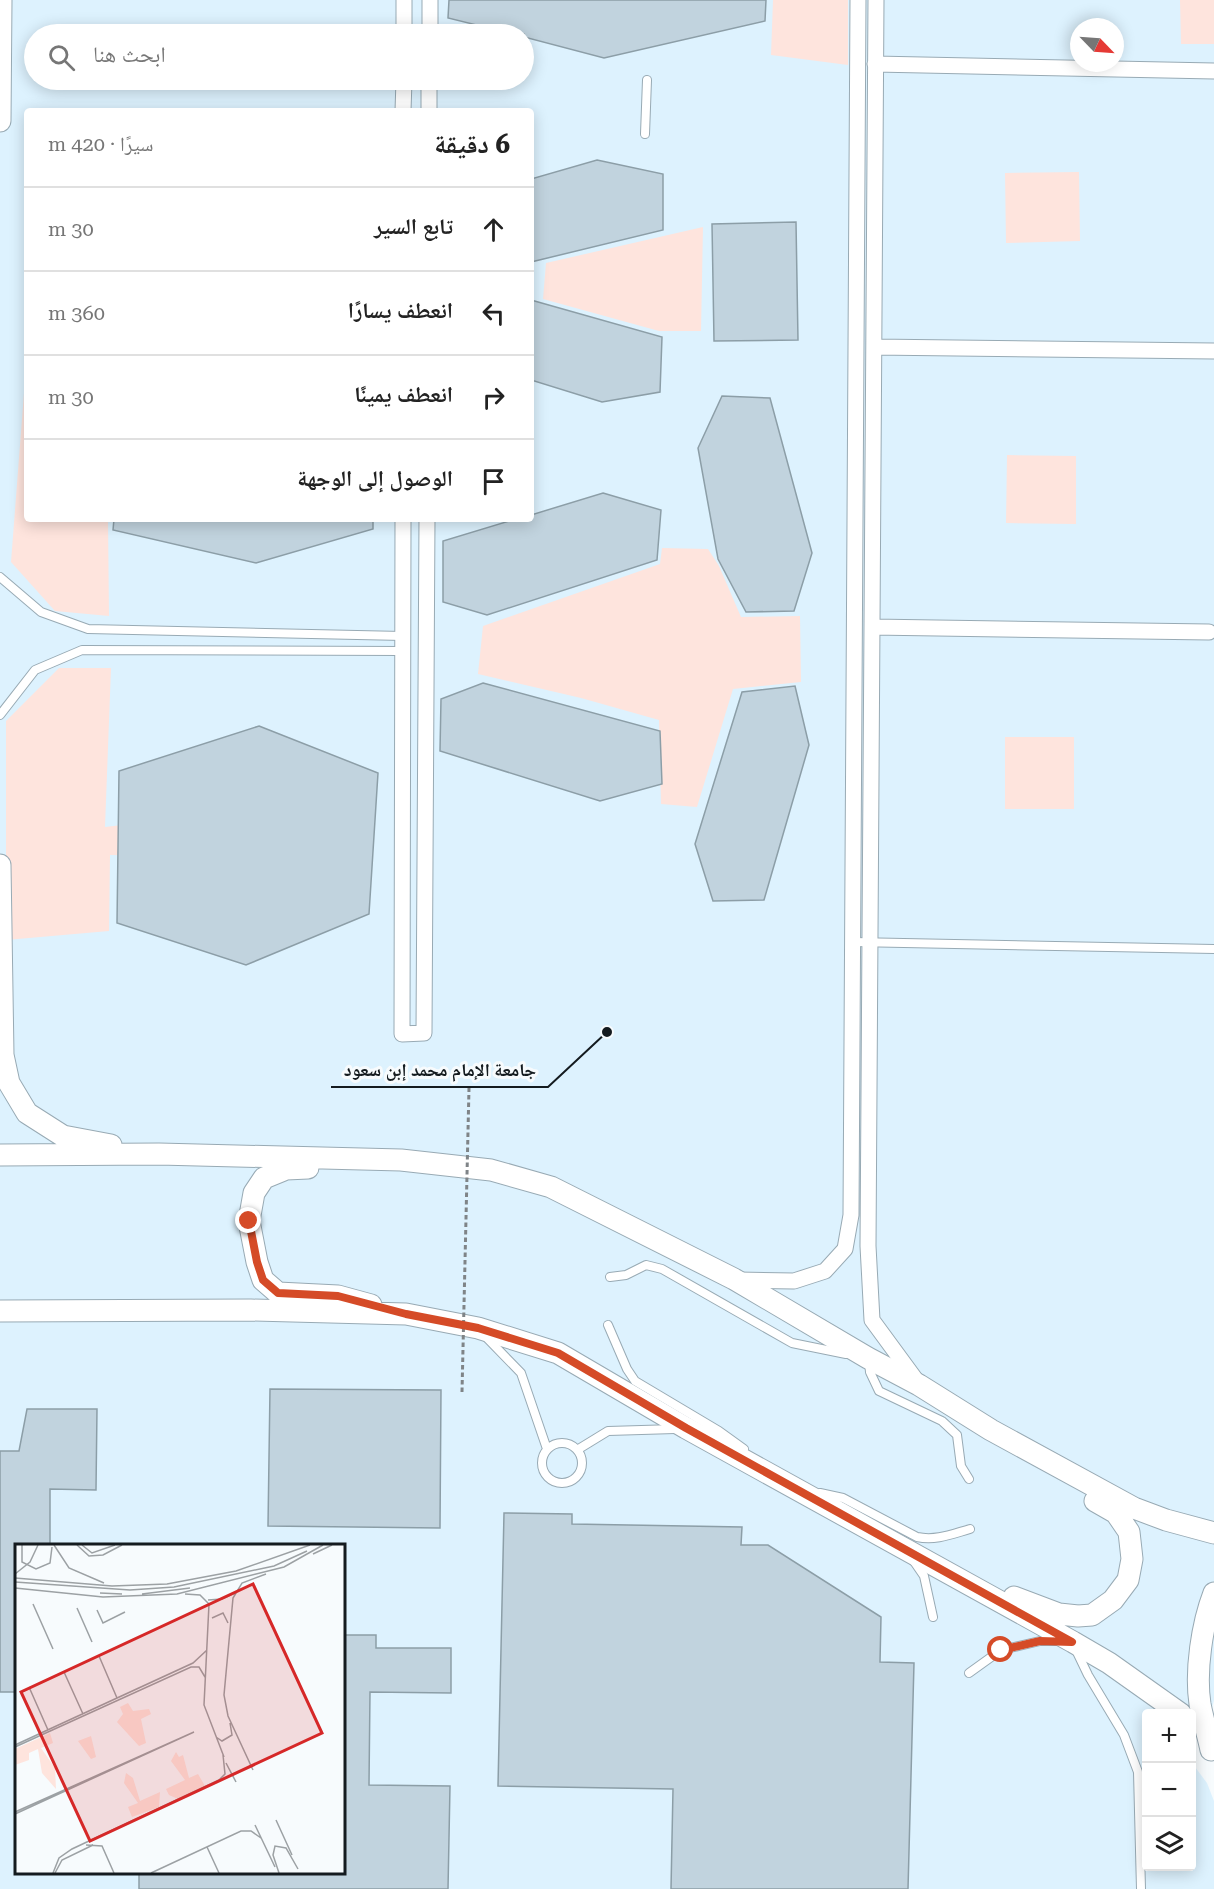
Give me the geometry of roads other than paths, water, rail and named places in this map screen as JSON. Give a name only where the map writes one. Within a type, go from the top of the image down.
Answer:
[{"type":"street","points":[[0,121],[1,0]]},
{"type":"street","points":[[404,0],[404,24]]},
{"type":"street","points":[[430,0],[430,24]]},
{"type":"street","points":[[734,1280],[794,1281],[825,1272],[844,1249],[851,1215],[858,0]]},
{"type":"street","points":[[876,0],[868,1246],[872,1320],[919,1385]]},
{"type":"street","points":[[875,64],[1214,71]]},
{"type":"street","points":[[404,90],[404,108]]},
{"type":"street","points":[[429,90],[429,108]]},
{"type":"street","points":[[874,347],[1214,351]]},
{"type":"street","points":[[403,522],[402,1034],[424,1033],[427,522]]},
{"type":"street","points":[[872,627],[1209,632]]},
{"type":"street","points":[[0,865],[3,1055],[9,1083],[27,1113],[63,1136],[159,1154]]},
{"type":"street","points":[[0,1155],[159,1154],[401,1160],[491,1170],[551,1187],[734,1280],[919,1385],[991,1430],[1134,1508],[1214,1533]]},
{"type":"street","points":[[401,1160],[286,1169],[264,1178],[254,1193],[249,1221],[263,1280],[278,1293],[338,1296],[406,1314],[478,1328],[558,1353],[686,1428],[1109,1663],[1175,1709]]},
{"type":"street","points":[[0,1311],[251,1310],[406,1314]]},
{"type":"street","points":[[977,1588],[1009,1595],[1059,1614],[1092,1615],[1113,1600],[1128,1580],[1132,1558],[1129,1532],[1116,1513],[1053,1477],[991,1430]]},
{"type":"street","points":[[1213,1752],[1200,1703],[1200,1669],[1202,1638],[1214,1593]]},
{"type":"street","points":[[1196,1732],[1213,1752]]},
{"type":"lane","points":[[645,134],[647,80]]},
{"type":"lane","points":[[0,577],[40,612],[88,629],[403,643]]},
{"type":"lane","points":[[0,715],[34,670],[82,650],[403,643]]},
{"type":"lane","points":[[853,942],[1214,949]]},
{"type":"lane","points":[[610,1277],[626,1275],[646,1265],[662,1269],[792,1343],[868,1358],[870,1372],[879,1391],[942,1421],[957,1435],[961,1466],[969,1479]]},
{"type":"lane","points":[[608,1325],[627,1369],[635,1381],[719,1431],[794,1487],[843,1498],[917,1537],[928,1540],[970,1529]]},
{"type":"lane","points":[[478,1328],[521,1373],[547,1449]]},
{"type":"lane","points":[[578,1450],[608,1431],[686,1428]]},
{"type":"lane","points":[[563,1443],[578,1450],[582,1460],[581,1471],[569,1483],[558,1484],[548,1479],[542,1470],[542,1458],[547,1449],[563,1443]]},
{"type":"lane","points":[[903,1547],[924,1576],[933,1617]]},
{"type":"lane","points":[[969,1673],[1001,1650],[1040,1641],[1072,1642],[1088,1676],[1124,1735],[1138,1772],[1141,1889]]},
{"type":"place","name":"جامعة الإمام محمد إبن سعود","points":[[607,1032]]}]
